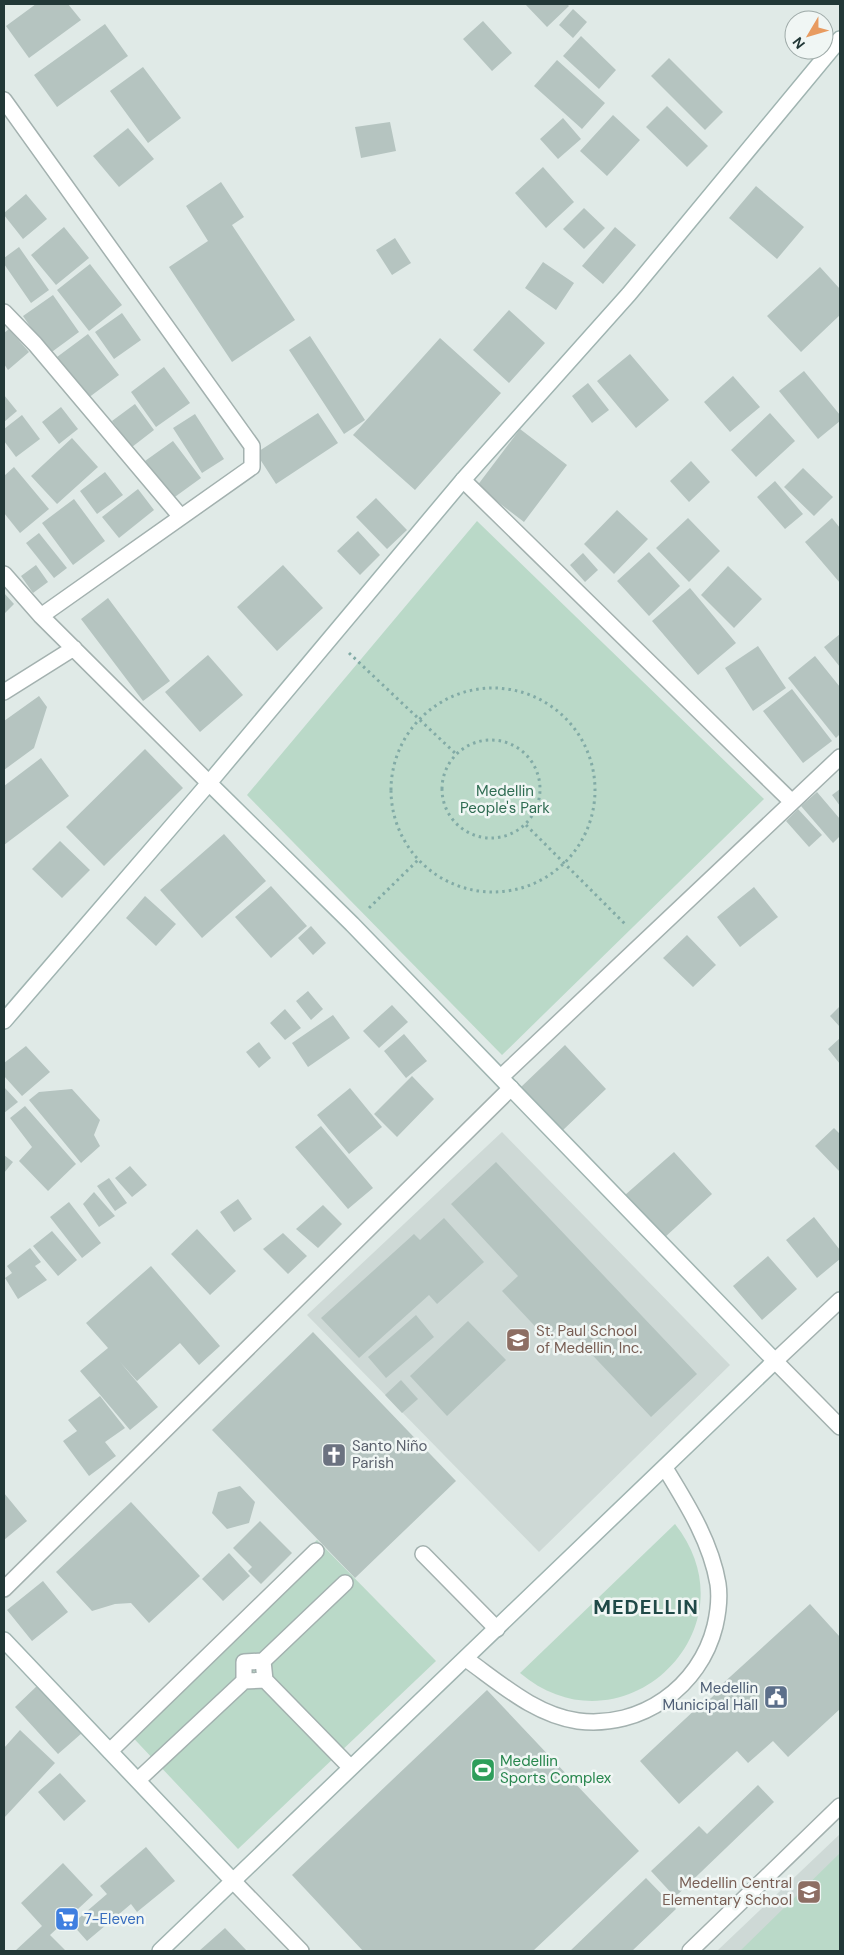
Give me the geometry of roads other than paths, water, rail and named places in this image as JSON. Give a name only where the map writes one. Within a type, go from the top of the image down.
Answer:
[{"type":"street","points":[[4,1020],[209,783],[463,480],[629,294],[840,39]]},
{"type":"street","points":[[4,100],[252,446],[252,467],[42,616]]},
{"type":"street","points":[[4,312],[35,344],[181,517]]},
{"type":"street","points":[[463,480],[792,802]]},
{"type":"street","points":[[4,574],[42,616],[352,924],[840,1427]]},
{"type":"street","points":[[4,692],[74,648]]},
{"type":"street","points":[[4,1589],[644,943],[840,756]]},
{"type":"street","points":[[160,1951],[350,1767],[466,1659],[840,1300]]},
{"type":"street","points":[[466,1659],[526,1701],[551,1714],[578,1721],[606,1721],[633,1716],[659,1704],[680,1688],[698,1666],[711,1641],[717,1614],[718,1586],[713,1559],[688,1505],[665,1468]]},
{"type":"street","points":[[110,1750],[316,1551]]},
{"type":"street","points":[[422,1554],[497,1629]]},
{"type":"street","points":[[244,1681],[244,1662],[263,1661],[345,1583]]},
{"type":"street","points":[[4,1640],[301,1951]]},
{"type":"street","points":[[263,1661],[265,1680],[350,1767]]},
{"type":"street","points":[[138,1780],[244,1681],[265,1680]]},
{"type":"street","points":[[690,1951],[840,1806]]},
{"type":"place","name":"St. Paul School of Medellin, Inc.","points":[[518,1340]]},
{"type":"place","name":"Santo Niño Parish","points":[[334,1455]]},
{"type":"place","name":"Medellin Municipal Hall","points":[[776,1697]]},
{"type":"place","name":"Medellin Sports Complex","points":[[483,1770]]},
{"type":"place","name":"Medellin Central Elementary School","points":[[809,1892]]},
{"type":"place","name":"7-Eleven","points":[[67,1919]]},
{"type":"district","name":"MEDELLIN","points":[[646,1607]]},
{"type":"park label","name":"Medellin People's Park","points":[[505,800]]}]
